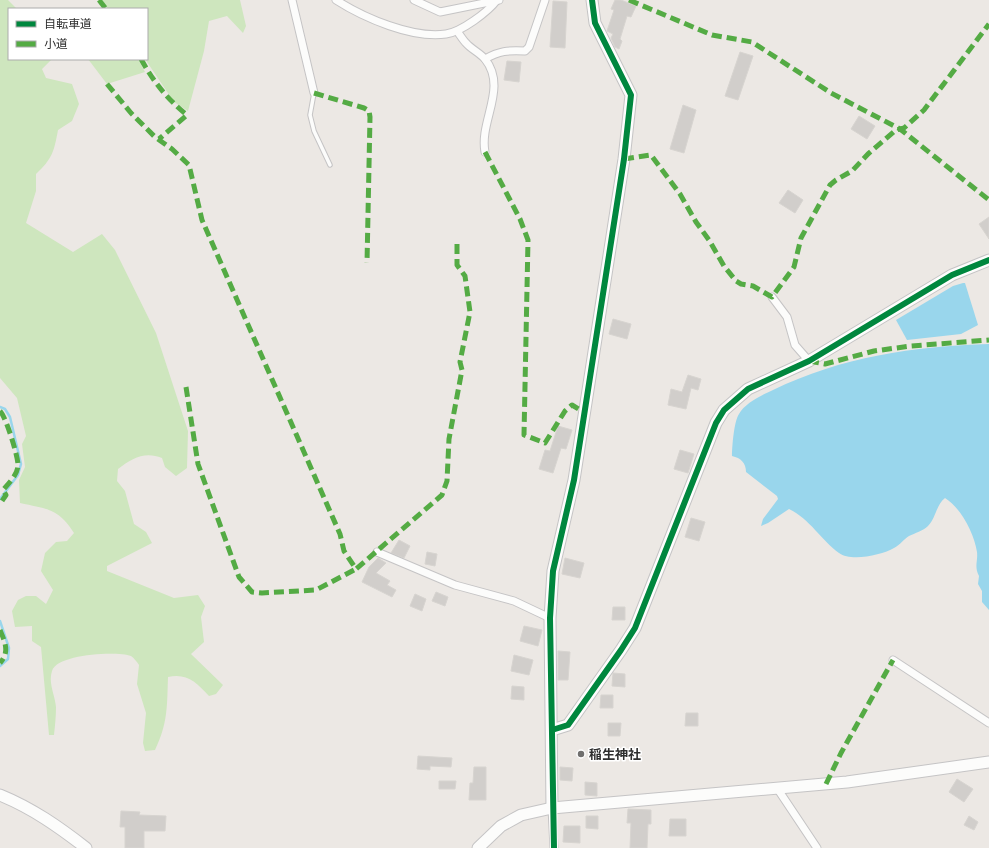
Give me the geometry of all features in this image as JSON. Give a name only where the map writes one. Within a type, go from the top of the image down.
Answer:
[{"type":"street","points":[[292,0],[314,93]]},
{"type":"street","points":[[336,0],[364,16],[407,30],[434,35],[447,34],[457,31],[492,7],[497,0]]},
{"type":"street","points":[[414,0],[440,12],[501,0]]},
{"type":"street","points":[[485,59],[498,52],[508,50],[525,52],[529,47],[545,0]]},
{"type":"street","points":[[554,848],[552,808],[550,618],[553,571],[576,472],[624,159],[631,95],[596,23],[592,0]]},
{"type":"street","points":[[457,31],[466,44],[485,59],[492,73],[494,88],[492,106],[484,143],[485,152]]},
{"type":"street","points":[[552,730],[568,725],[621,650],[634,628],[716,423],[724,410],[748,389],[809,361],[952,275],[989,260]]},
{"type":"street","points":[[772,298],[787,317],[795,345],[809,361]]},
{"type":"street","points":[[377,552],[454,585],[514,600],[550,618]]},
{"type":"street","points":[[893,660],[989,723]]},
{"type":"street","points":[[478,848],[501,826],[521,815],[552,808],[847,782],[989,762]]},
{"type":"street","points":[[778,788],[817,848]]},
{"type":"street","points":[[0,795],[18,802],[56,824],[86,848]]},
{"type":"lane","points":[[314,93],[310,115],[314,131],[330,165]]},
{"type":"green space","points":[[0,0],[8,0],[16,8],[8,8],[8,60],[51,60],[42,69],[46,78],[72,84],[79,104],[72,121],[58,130],[52,155],[46,164],[36,174],[36,191],[26,223],[73,252],[102,234],[115,250],[156,333],[188,431],[187,468],[176,476],[165,467],[162,458],[150,455],[134,459],[118,469],[117,481],[125,491],[134,524],[146,532],[152,543],[107,566],[107,571],[174,598],[198,595],[205,606],[201,617],[204,642],[191,654],[223,685],[216,694],[209,696],[191,680],[181,676],[168,677],[165,723],[155,750],[145,751],[143,743],[146,713],[137,684],[139,665],[131,656],[124,655],[88,655],[75,657],[56,665],[51,676],[51,684],[56,707],[55,728],[54,735],[49,735],[41,647],[32,641],[32,626],[15,627],[12,611],[18,600],[26,596],[36,596],[46,604],[53,590],[41,571],[45,553],[56,542],[67,541],[74,533],[57,514],[45,509],[20,503],[19,480],[25,467],[22,444],[26,436],[17,398],[0,378]]},
{"type":"green space","points":[[101,0],[240,0],[246,26],[243,33],[227,16],[209,21],[204,51],[188,111],[174,102],[146,60],[148,60],[148,8],[107,8]]},
{"type":"green space","points":[[89,60],[139,60],[145,72],[107,84]]},
{"type":"water","points":[[965,283],[978,325],[961,334],[907,340],[896,320],[953,286]]},
{"type":"water","points":[[989,344],[989,610],[982,602],[982,591],[978,584],[979,576],[976,567],[977,552],[970,529],[961,514],[951,502],[945,498],[940,504],[931,523],[926,528],[909,536],[889,551],[874,555],[859,557],[844,556],[833,548],[803,518],[789,509],[761,526],[763,519],[778,499],[777,496],[746,472],[744,464],[738,458],[732,456],[737,417],[745,406],[764,394],[799,379],[851,361],[878,355],[933,347]]},
{"type":"building","points":[[615,0],[621,0],[636,6],[631,17],[627,16],[620,39],[622,41],[619,49],[615,47],[611,38],[613,34],[607,31],[614,10],[611,9]]},
{"type":"building","points":[[553,1],[567,2],[565,48],[550,47]]},
{"type":"building","points":[[740,52],[753,56],[738,100],[725,96]]},
{"type":"building","points":[[507,61],[521,62],[519,82],[504,80]]},
{"type":"building","points":[[683,105],[696,110],[684,153],[670,149]]},
{"type":"building","points":[[859,116],[875,126],[867,139],[851,129]]},
{"type":"building","points":[[788,190],[803,200],[795,213],[779,203]]},
{"type":"building","points":[[989,217],[989,239],[979,224]]},
{"type":"building","points":[[613,319],[631,324],[627,339],[609,334]]},
{"type":"building","points":[[688,375],[701,379],[698,390],[691,388],[686,409],[668,405],[671,389],[682,392]]},
{"type":"building","points":[[558,426],[572,430],[566,449],[561,448],[553,473],[539,469],[545,450],[550,451]]},
{"type":"building","points":[[680,450],[694,454],[688,473],[674,469]]},
{"type":"building","points":[[691,518],[705,522],[699,541],[685,537]]},
{"type":"building","points":[[399,540],[410,546],[404,558],[391,553]]},
{"type":"building","points":[[427,552],[437,554],[435,566],[425,564]]},
{"type":"building","points":[[378,558],[386,563],[376,573],[390,581],[387,585],[396,590],[392,597],[362,582],[369,567]]},
{"type":"building","points":[[565,558],[584,563],[580,578],[562,574]]},
{"type":"building","points":[[436,592],[448,597],[445,606],[432,601]]},
{"type":"building","points":[[415,594],[426,599],[422,611],[410,606]]},
{"type":"building","points":[[613,607],[625,607],[625,620],[612,620]]},
{"type":"building","points":[[524,626],[542,630],[538,646],[520,641]]},
{"type":"building","points":[[558,651],[570,652],[568,680],[558,680]]},
{"type":"building","points":[[514,655],[533,660],[529,675],[511,671]]},
{"type":"building","points":[[613,673],[625,674],[625,687],[612,686]]},
{"type":"building","points":[[512,686],[524,687],[524,700],[511,699]]},
{"type":"building","points":[[601,695],[613,695],[613,708],[600,708]]},
{"type":"building","points":[[686,713],[698,713],[698,726],[685,726]]},
{"type":"building","points":[[608,723],[621,723],[620,736],[608,736]]},
{"type":"building","points":[[418,756],[452,758],[451,767],[430,766],[430,770],[417,769]]},
{"type":"building","points":[[474,767],[486,767],[486,800],[469,800],[470,783],[473,783]]},
{"type":"building","points":[[560,767],[573,768],[572,781],[560,780]]},
{"type":"building","points":[[957,779],[973,789],[964,802],[949,792]]},
{"type":"building","points":[[439,781],[456,781],[455,789],[439,789]]},
{"type":"building","points":[[585,782],[597,783],[597,796],[585,795]]},
{"type":"building","points":[[628,809],[651,810],[651,824],[648,824],[647,848],[630,848],[631,823],[627,823]]},
{"type":"building","points":[[121,811],[140,812],[139,815],[166,816],[165,831],[144,831],[144,848],[125,848],[125,827],[120,827]]},
{"type":"building","points":[[586,816],[598,816],[598,829],[586,828]]},
{"type":"building","points":[[969,816],[978,822],[974,830],[964,825]]},
{"type":"building","points":[[670,819],[686,819],[686,836],[669,836]]},
{"type":"building","points":[[564,826],[580,826],[580,843],[563,842]]},
{"type":"waterway","points":[[0,407],[5,409],[10,417],[21,464],[18,475],[0,499]]},
{"type":"waterway","points":[[0,621],[9,648],[8,659],[0,666]]},
{"type":"marked path","points":[[99,0],[105,8]]},
{"type":"marked path","points":[[629,0],[712,35],[752,42],[831,93],[900,129],[989,200]]},
{"type":"marked path","points":[[624,159],[651,155],[680,194],[724,266],[736,281],[741,284],[753,286],[772,297],[794,267],[801,238],[830,185],[852,171],[868,154],[896,130],[904,128],[924,110],[989,24]]},
{"type":"marked path","points":[[142,60],[150,75],[161,89],[173,103],[187,115],[159,139]]},
{"type":"marked path","points":[[107,84],[131,113],[155,137],[172,149],[189,165],[202,220],[340,534],[344,551],[356,569],[442,495],[447,481],[449,439],[462,370],[460,362],[470,312],[465,276],[457,265],[457,242]]},
{"type":"marked path","points":[[314,93],[364,108],[369,111],[367,263]]},
{"type":"marked path","points":[[485,152],[520,219],[528,240],[524,435],[545,443],[565,411],[572,405],[585,413]]},
{"type":"marked path","points":[[809,361],[825,364],[874,351],[911,346],[989,340]]},
{"type":"marked path","points":[[186,387],[198,464],[239,577],[252,592],[262,593],[316,590],[356,569]]},
{"type":"marked path","points":[[0,411],[11,437],[18,465],[15,475],[3,490],[6,495],[0,504]]},
{"type":"marked path","points":[[0,630],[6,647],[5,655],[0,663]]},
{"type":"marked path","points":[[826,784],[841,753],[893,660]]},
{"type":"cycle path","points":[[554,848],[550,618],[553,571],[574,480],[624,159],[631,95],[595,23],[592,0]]},
{"type":"cycle path","points":[[552,730],[568,725],[635,628],[716,423],[724,410],[748,389],[809,361],[952,275],[989,260]]},
{"type":"place","name":"稲生神社","points":[[581,754]]}]
